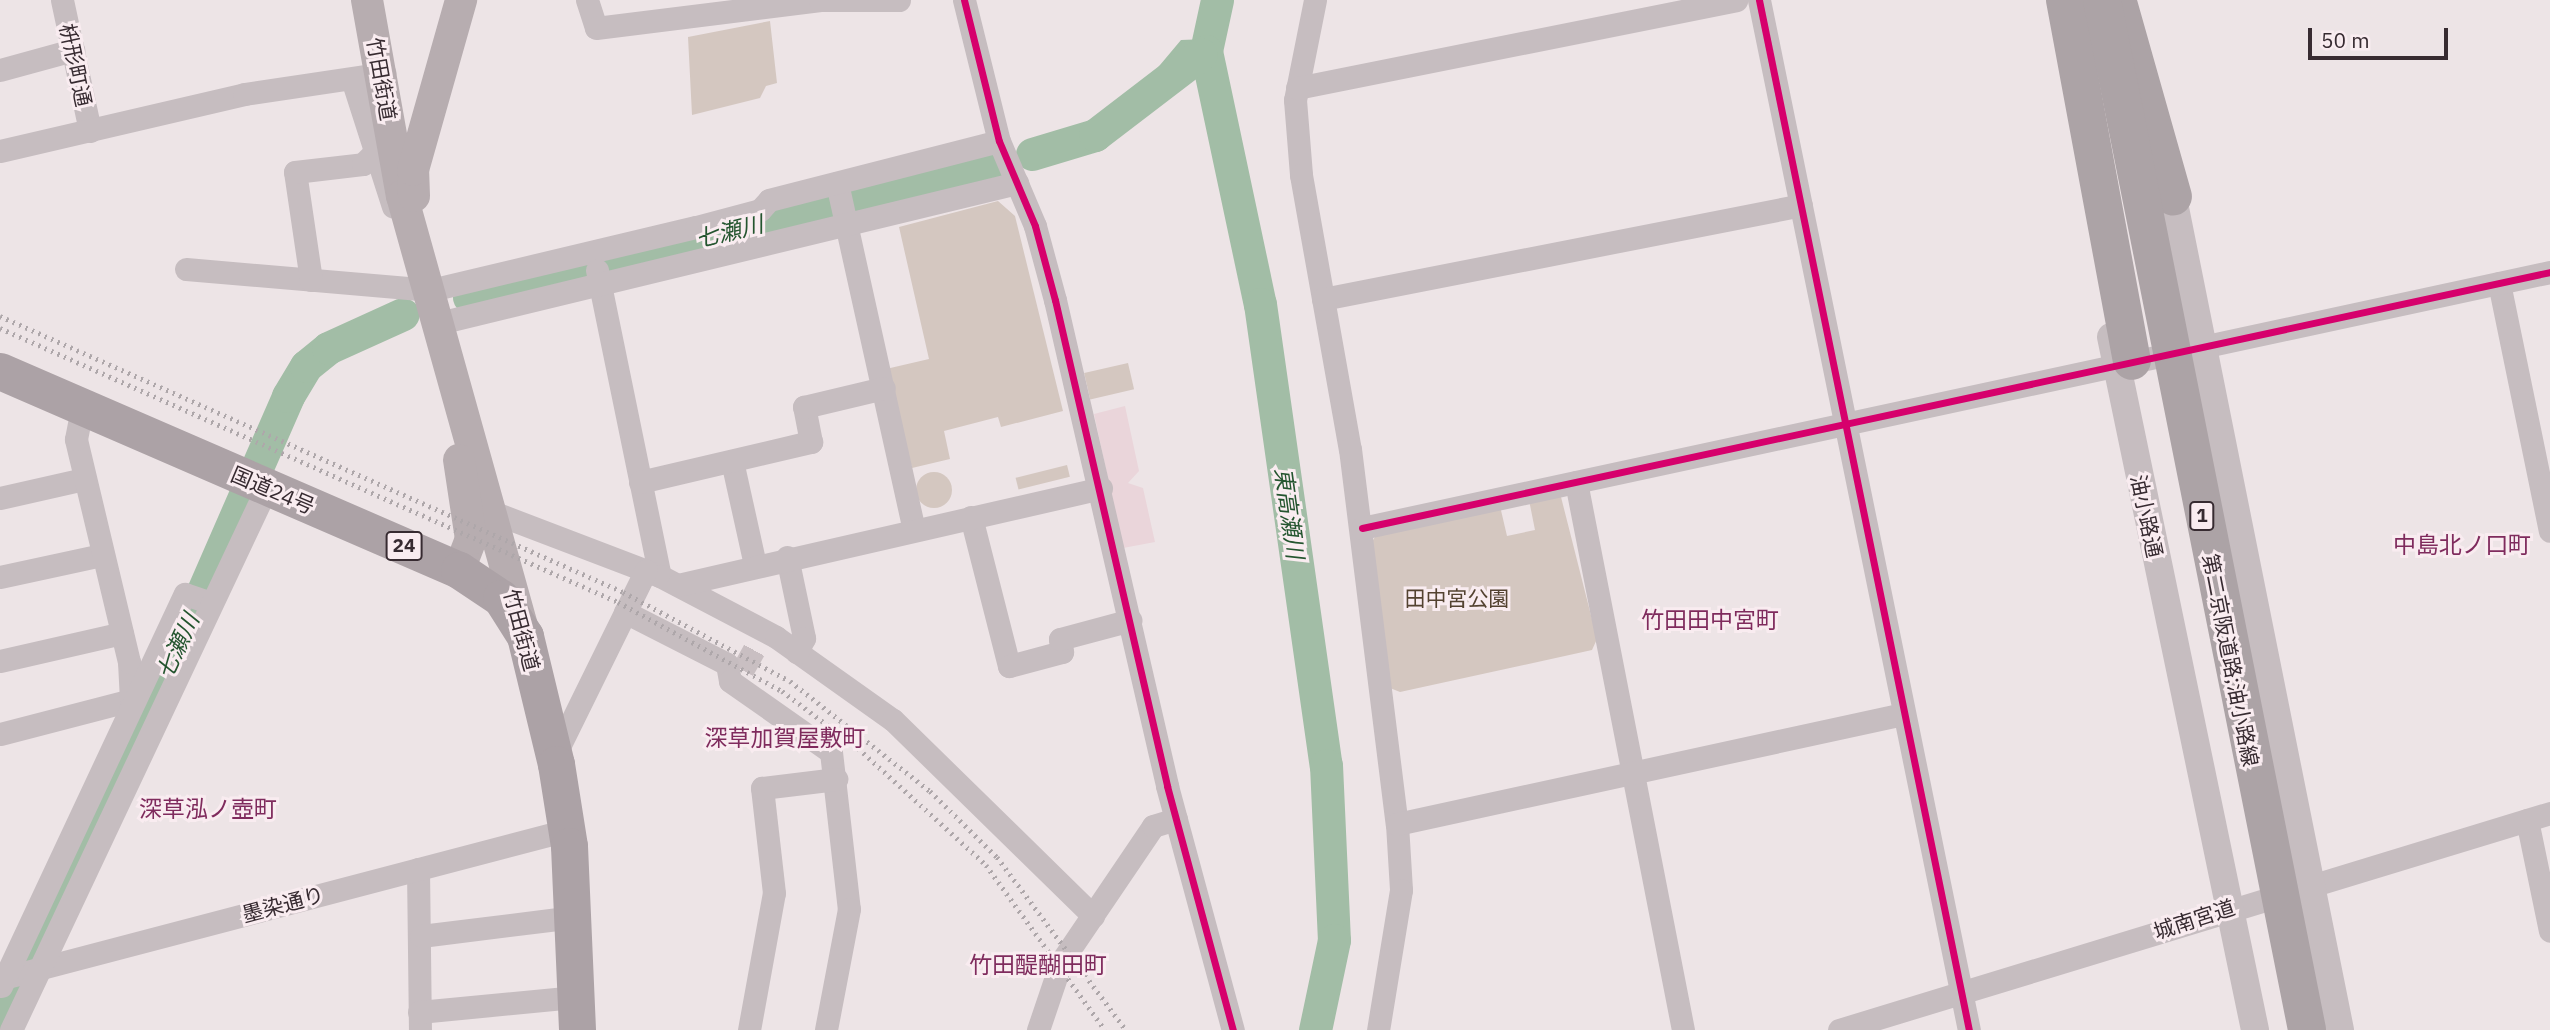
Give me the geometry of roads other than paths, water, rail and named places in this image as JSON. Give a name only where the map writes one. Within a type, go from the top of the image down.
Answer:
[{"type":"highway","points":[[2065,0],[2076,52],[2124,363]]},
{"type":"highway","name":"第二京阪道路;油小路線","points":[[2079,0],[2284,1030]]},
{"type":"highway","points":[[2119,4],[2173,197]]},
{"type":"highway","name":"第二京阪道路;油小路線","points":[[2119,4],[2307,1030]]},
{"type":"highway","name":"国道24号","points":[[0,371],[458,570],[501,598],[524,636]]},
{"type":"highway","name":"竹田街道","points":[[524,636],[554,757],[567,830],[574,917],[576,1013]]},
{"type":"main road","name":"竹田街道","points":[[367,0],[384,73],[383,145],[418,239],[487,510],[524,636]]},
{"type":"main road","name":"竹田街道","points":[[418,239],[413,170],[461,0]]},
{"type":"main road","points":[[383,145],[415,138],[427,126]]},
{"type":"main road","points":[[458,570],[471,539],[461,497],[461,408]]},
{"type":"street","name":"枡形町通","points":[[62,0],[90,131]]},
{"type":"street","points":[[587,0],[596,28],[685,9],[820,0],[899,0]]},
{"type":"street","points":[[964,0],[999,141],[1035,226],[1101,488],[1176,819],[1233,1030]]},
{"type":"street","points":[[1315,0],[1297,88],[1301,175],[1362,528],[1397,824],[1401,890],[1378,1030]]},
{"type":"street","points":[[1297,88],[1737,0]]},
{"type":"street","points":[[1759,0],[1969,1030]]},
{"type":"street","points":[[2049,0],[2124,363]]},
{"type":"street","points":[[0,70],[73,50]]},
{"type":"street","points":[[0,151],[244,94],[384,73]]},
{"type":"street","points":[[311,280],[295,172],[363,164],[383,145],[352,79]]},
{"type":"street","points":[[439,323],[597,267],[842,203],[999,141]]},
{"type":"street","points":[[763,225],[769,200],[842,203],[1017,183]]},
{"type":"street","points":[[2173,197],[2200,345],[2313,883],[2340,1030]]},
{"type":"street","points":[[842,203],[914,530]]},
{"type":"street","points":[[1322,299],[1801,205]]},
{"type":"street","points":[[186,269],[431,290],[597,267],[763,225]]},
{"type":"street","points":[[597,267],[661,577]]},
{"type":"street","points":[[1362,528],[2200,345],[2550,272]]},
{"type":"street","points":[[2499,283],[2550,531]]},
{"type":"street","name":"油小路通","points":[[2124,363],[2148,519],[2255,1030]]},
{"type":"street","points":[[640,482],[811,442],[804,407],[884,388]]},
{"type":"street","points":[[82,408],[76,439],[122,634],[131,700]]},
{"type":"street","points":[[732,461],[755,565]]},
{"type":"street","points":[[0,498],[84,479]]},
{"type":"street","points":[[1577,482],[1631,773],[1683,1030]]},
{"type":"street","points":[[11,1030],[202,599],[257,483]]},
{"type":"street","points":[[554,757],[625,612],[661,577],[755,565],[1101,488]]},
{"type":"street","points":[[487,510],[661,577],[760,641],[797,652],[893,720],[1093,916]]},
{"type":"street","points":[[971,517],[1009,666],[1062,652],[1060,639],[1130,620]]},
{"type":"street","points":[[0,577],[102,555]]},
{"type":"street","points":[[788,557],[804,638],[797,652]]},
{"type":"street","points":[[4,980],[131,700],[202,599]]},
{"type":"street","points":[[625,612],[727,664],[730,681],[744,680],[831,752],[849,909],[827,1030]]},
{"type":"street","points":[[0,661],[122,634]]},
{"type":"street","points":[[0,734],[131,700]]},
{"type":"street","points":[[1397,824],[1903,714]]},
{"type":"street","points":[[749,1030],[774,893],[762,788],[836,779]]},
{"type":"street","name":"城南宮道","points":[[1839,1030],[1962,994],[2229,908],[2550,813]]},
{"type":"street","points":[[1038,1030],[1052,978],[1153,826],[1176,819]]},
{"type":"street","points":[[2526,820],[2550,931]]},
{"type":"street","name":"墨染通り","points":[[4,980],[567,830]]},
{"type":"street","points":[[418,869],[421,936],[420,1021],[576,1013]]},
{"type":"street","points":[[421,936],[574,917]]},
{"type":"waterway","name":"東高瀬川","points":[[1217,0],[1206,51],[1260,304],[1326,765],[1334,940],[1315,1030]]},
{"type":"waterway","name":"七瀬川","points":[[1032,154],[1095,135],[1201,54]]},
{"type":"waterway","name":"七瀬川","points":[[469,297],[990,165]]},
{"type":"waterway","name":"七瀬川","points":[[0,1026],[38,928],[196,607],[288,396],[306,366],[328,348],[403,314]]},
{"type":"tunnel","points":[[743,670],[756,647]]},
{"type":"railway","points":[[0,316],[623,592],[790,681],[930,791],[997,857],[1126,1030]]},
{"type":"railway","points":[[0,328],[618,602],[782,691],[858,748],[986,865],[1105,1030]]},
{"type":"district","name":"中島北ノ口町","points":[[2462,544]]},
{"type":"district","name":"竹田田中宮町","points":[[1710,619]]},
{"type":"district","name":"深草加賀屋敷町","points":[[785,737]]},
{"type":"district","name":"深草泓ノ壺町","points":[[208,808]]},
{"type":"district","name":"竹田醍醐田町","points":[[1038,964]]},
{"type":"park label","name":"田中宮公園","points":[[1457,598]]}]
